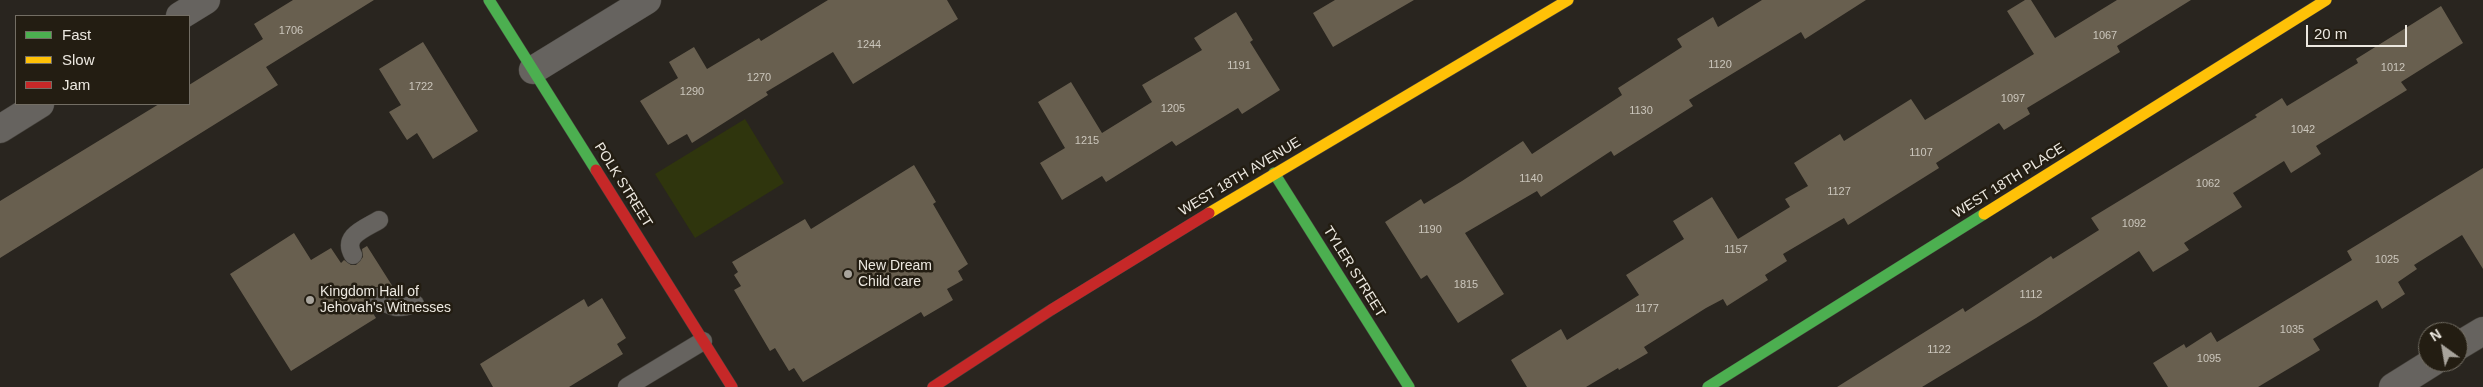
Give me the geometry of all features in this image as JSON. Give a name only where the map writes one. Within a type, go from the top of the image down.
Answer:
[{"type":"street","points":[[182,15],[206,0]]},
{"type":"street","name":"POLK STREET","points":[[489,0],[732,387]]},
{"type":"street","points":[[533,70],[647,0]]},
{"type":"street","name":"WEST 18TH AVENUE","points":[[933,387],[1050,310],[1274,173],[1568,0]]},
{"type":"street","name":"WEST 18TH PLACE","points":[[1708,387],[2326,0]]},
{"type":"street","points":[[0,128],[38,105]]},
{"type":"street","name":"TYLER STREET","points":[[1274,173],[1409,387]]},
{"type":"street","points":[[2468,340],[2483,331]]},
{"type":"lane","points":[[353,255],[348,245],[350,241],[359,232],[379,220]]},
{"type":"lane","points":[[378,297],[387,305],[396,308],[415,304]]},
{"type":"lane","points":[[627,387],[703,341]]},
{"type":"green space","points":[[745,119],[784,183],[695,238],[655,174]]},
{"type":"building","points":[[293,0],[374,0],[266,67],[278,85],[0,258],[0,201],[157,105],[190,105],[190,84],[263,39],[254,24]]},
{"type":"building","points":[[828,0],[947,0],[958,19],[853,84],[833,52],[766,92],[768,95],[692,143],[687,134],[668,145],[640,101],[678,78],[669,62],[694,47],[707,69],[759,38],[761,41]]},
{"type":"building","points":[[1335,0],[1414,0],[1333,47],[1313,13]]},
{"type":"building","points":[[1762,0],[1866,0],[1805,39],[1801,32],[1689,100],[1693,106],[1614,156],[1611,151],[1541,197],[1537,191],[1465,233],[1504,294],[1458,323],[1427,275],[1421,279],[1385,222],[1421,199],[1424,204],[1523,141],[1532,154],[1622,95],[1618,88],[1682,47],[1677,39],[1713,17],[1718,27]]},
{"type":"building","points":[[2025,0],[2031,0],[2055,38],[2117,0],[2191,0],[2117,46],[2120,52],[2027,108],[2030,114],[2004,130],[1999,123],[1936,163],[1939,168],[1848,225],[1844,218],[1783,254],[1787,261],[1765,275],[1768,280],[1727,306],[1723,299],[1706,308],[1644,347],[1648,353],[1619,370],[1618,368],[1586,387],[1527,387],[1511,360],[1561,329],[1567,340],[1639,295],[1626,275],[1684,239],[1673,221],[1712,197],[1738,239],[1790,207],[1785,199],[1808,186],[1794,163],[1840,134],[1844,141],[1911,99],[1925,120],[2034,54],[2007,11]]},
{"type":"building","points":[[2441,6],[2463,43],[2401,82],[2407,90],[2316,146],[2321,154],[2291,173],[2284,161],[2233,193],[2242,207],[2184,243],[2189,250],[2153,272],[2139,251],[2036,318],[1922,387],[1837,387],[1963,308],[1965,312],[2051,256],[2053,259],[2099,230],[2091,218],[2257,117],[2255,115],[2282,98],[2287,106],[2358,63],[2356,59]]},
{"type":"building","points":[[1236,12],[1253,40],[1250,42],[1280,90],[1242,114],[1238,108],[1176,146],[1172,141],[1106,182],[1102,176],[1062,200],[1040,163],[1065,148],[1038,102],[1071,82],[1102,133],[1152,102],[1142,85],[1202,50],[1194,38]]},
{"type":"building","points":[[423,42],[478,131],[433,159],[417,133],[407,140],[389,112],[401,105],[379,69]]},
{"type":"building","name":"New Dream Child care","points":[[914,165],[936,202],[933,204],[968,264],[958,271],[963,280],[947,289],[953,300],[924,317],[921,312],[803,382],[794,368],[789,371],[775,348],[770,351],[734,290],[741,286],[734,275],[738,272],[732,262],[805,219],[811,229]]},
{"type":"building","points":[[2483,168],[2483,269],[2462,235],[2414,265],[2417,269],[2398,282],[2405,294],[2382,309],[2377,300],[2313,339],[2320,350],[2258,387],[2168,387],[2153,363],[2184,344],[2186,348],[2211,332],[2217,342],[2352,260],[2347,251]]},
{"type":"building","name":"Kingdom Hall of Jehovah's Witnesses","points":[[294,233],[311,260],[331,248],[341,263],[344,260],[351,265],[356,265],[363,257],[362,249],[367,246],[393,287],[387,291],[380,287],[375,287],[370,291],[368,296],[370,303],[367,304],[376,318],[291,371],[230,274]]},
{"type":"building","points":[[602,298],[626,338],[617,344],[623,354],[569,387],[493,387],[480,364],[584,299],[588,307]]},
{"type":"traffic: fast","points":[[489,0],[596,170]]},
{"type":"traffic: fast","points":[[1274,173],[1409,387]]},
{"type":"traffic: fast","points":[[1708,387],[1984,214]]},
{"type":"traffic: slow","points":[[1209,213],[1568,0]]},
{"type":"traffic: slow","points":[[1984,214],[2326,0]]},
{"type":"traffic: jam","points":[[596,170],[732,387]]},
{"type":"traffic: jam","points":[[933,387],[1051,310],[1209,213]]},
{"type":"place","name":"New Dream Child care","points":[[848,274]]},
{"type":"place","name":"Kingdom Hall of Jehovah's Witnesses","points":[[310,300]]}]
